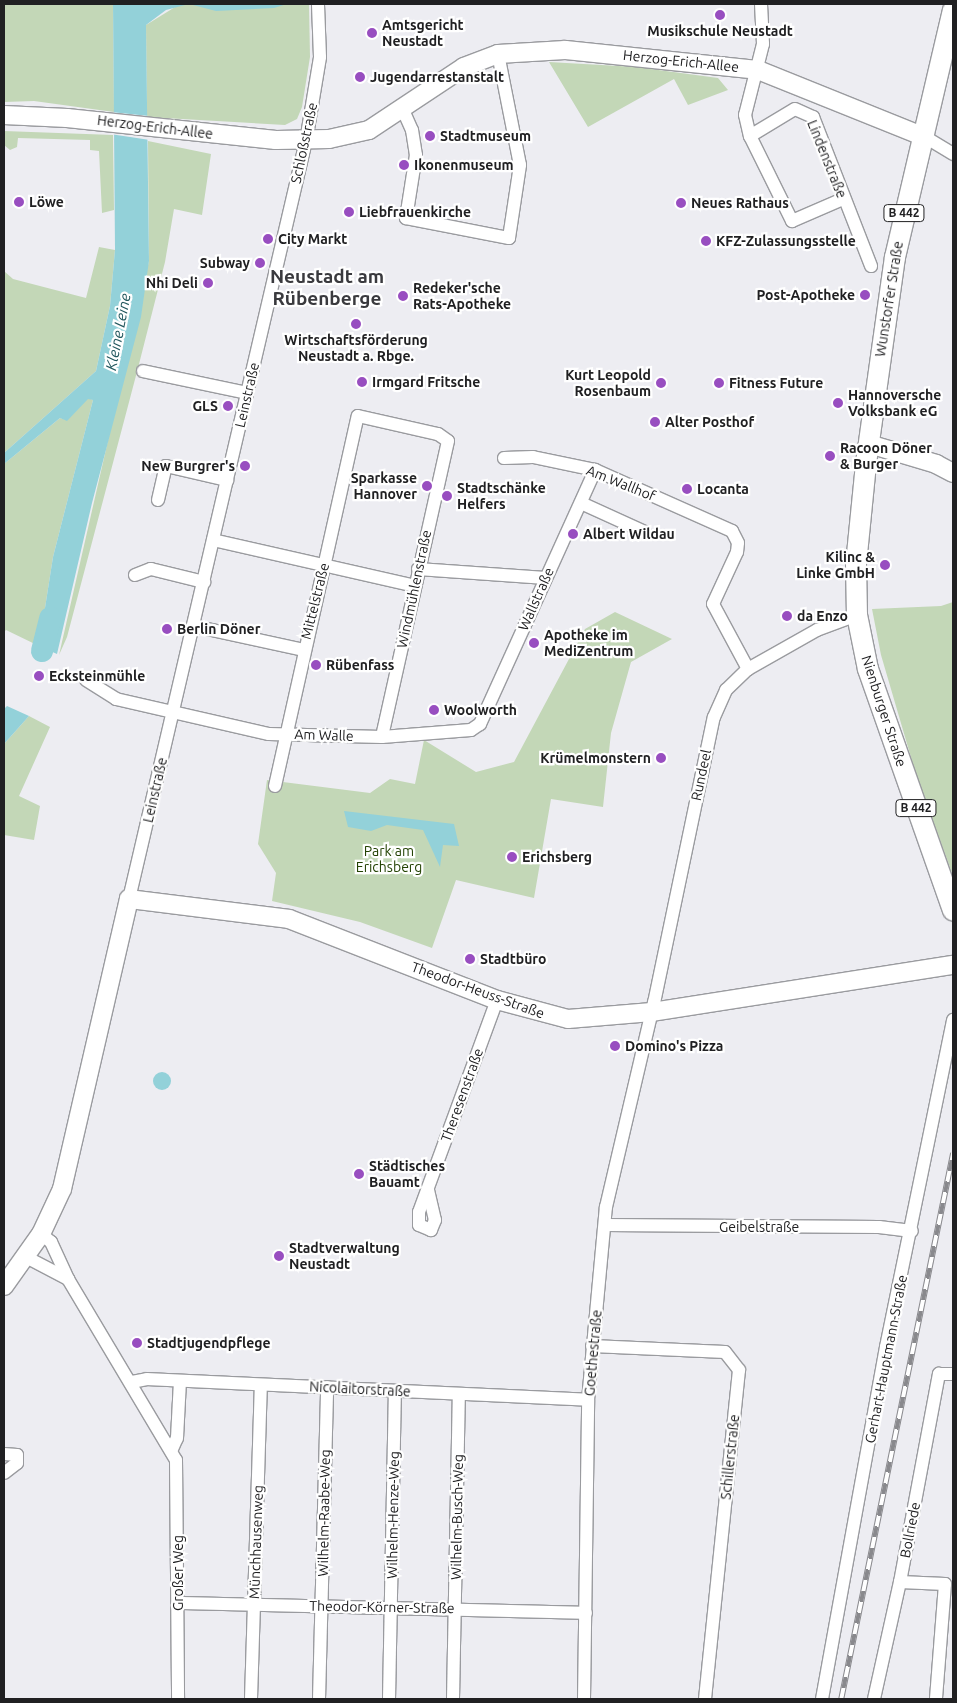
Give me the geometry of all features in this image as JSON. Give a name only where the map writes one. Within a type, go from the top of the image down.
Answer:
[{"type":"main road","name":"Wunstorfer Straße","points":[[869,444],[896,247],[925,137],[953,10]]},
{"type":"main road","name":"Nienburger Straße","points":[[869,444],[858,537],[857,615],[880,705],[953,910]]},
{"type":"street","name":"Schloßstraße","points":[[274,280],[306,141],[320,57],[318,4]]},
{"type":"street","points":[[761,4],[764,32],[758,70],[745,115],[750,136],[792,221],[843,198]]},
{"type":"street","name":"Herzog-Erich-Allee","points":[[4,115],[108,122],[306,141],[369,130],[402,110],[464,67],[498,54],[564,50],[758,70],[925,137]]},
{"type":"street","points":[[402,110],[412,130],[416,155],[406,218],[509,238],[520,165],[498,54]]},
{"type":"street","name":"Lindenstraße","points":[[750,136],[795,109],[803,110],[813,117],[871,266]]},
{"type":"street","points":[[925,137],[953,154]]},
{"type":"street","name":"Leinstraße","points":[[4,1286],[40,1234],[55,1208],[68,1168],[274,280]]},
{"type":"street","points":[[143,371],[247,393]]},
{"type":"street","name":"Mittelstraße","points":[[275,786],[358,416],[438,434],[448,441]]},
{"type":"street","name":"Windmühlenstraße","points":[[382,737],[448,441]]},
{"type":"street","points":[[869,444],[936,464],[953,473]]},
{"type":"street","name":"Am Wallhof","points":[[504,458],[532,457],[595,470],[732,531],[738,543],[737,552],[713,604],[748,669]]},
{"type":"street","points":[[158,500],[166,466],[227,480]]},
{"type":"street","name":"Wallstraße","points":[[477,727],[595,470]]},
{"type":"street","points":[[581,502],[645,532]]},
{"type":"street","points":[[213,540],[415,586]]},
{"type":"street","points":[[135,574],[151,569],[204,582]]},
{"type":"street","points":[[418,569],[546,578]]},
{"type":"street","name":"Rundeel","points":[[652,1012],[714,717],[726,690],[748,669],[817,630],[857,615]]},
{"type":"street","points":[[193,626],[304,650]]},
{"type":"street","name":"Am Walle","points":[[86,680],[116,699],[269,734],[382,737],[477,727]]},
{"type":"street","name":"Theodor-Heuss-Straße","points":[[129,899],[289,919],[497,1000],[568,1019],[652,1012],[953,965]]},
{"type":"street","name":"Theresenstraße","points":[[428,1190],[497,1000]]},
{"type":"street","name":"Goethestraße","points":[[584,1699],[588,1400],[592,1346],[606,1226],[606,1207],[652,1012]]},
{"type":"street","name":"Gerhart-Hauptmann-Straße","points":[[822,1699],[886,1347],[912,1231],[953,1020]]},
{"type":"street","name":"Geibelstraße","points":[[606,1226],[879,1227],[912,1231]]},
{"type":"street","name":"Großer Weg","points":[[40,1234],[51,1242],[68,1280],[172,1448],[178,1474],[178,1699]]},
{"type":"street","name":"Großer Weg","points":[[24,1256],[68,1280]]},
{"type":"street","name":"Schillerstraße","points":[[592,1346],[725,1352],[739,1370],[705,1699]]},
{"type":"street","name":"Bollriede","points":[[874,1699],[900,1582],[940,1374],[953,1374]]},
{"type":"street","name":"Großer Weg","points":[[172,1448],[178,1438],[180,1381]]},
{"type":"street","name":"Nicolaitorstraße","points":[[132,1382],[180,1381],[588,1400]]},
{"type":"street","name":"Münchhausenweg","points":[[251,1699],[261,1385]]},
{"type":"street","name":"Wilhelm-Raabe-Weg","points":[[320,1699],[327,1388]]},
{"type":"street","name":"Wilhelm-Henze-Weg","points":[[390,1699],[395,1391]]},
{"type":"street","name":"Wilhelm-Busch-Weg","points":[[453,1699],[459,1395]]},
{"type":"street","points":[[4,1454],[17,1455],[17,1463],[4,1473]]},
{"type":"street","points":[[900,1582],[945,1584],[936,1699]]},
{"type":"street","name":"Theodor-Körner-Straße","points":[[178,1603],[455,1608],[586,1613]]},
{"type":"green space","points":[[4,4],[113,4],[114,112],[34,101],[4,102]]},
{"type":"green space","points":[[180,4],[309,4],[310,57],[302,107],[297,119],[285,125],[147,117],[146,25]]},
{"type":"green space","points":[[549,62],[636,67],[718,78],[728,90],[688,105],[674,79],[588,127]]},
{"type":"green space","points":[[4,131],[113,135],[114,210],[102,213],[99,151],[90,150],[90,140],[18,138],[17,147],[10,150],[4,145]]},
{"type":"green space","points":[[148,141],[211,154],[202,215],[174,209],[165,262],[138,368],[67,637],[59,655],[149,261]]},
{"type":"green space","points":[[99,247],[115,250],[110,306],[96,371],[4,453],[4,271],[13,279],[86,298]]},
{"type":"green space","points":[[88,398],[93,400],[53,557],[39,646],[6,630],[4,632],[4,464],[60,418],[67,420]]},
{"type":"green space","points":[[953,602],[953,876],[915,771],[881,655],[872,609],[941,606]]},
{"type":"green space","name":"Park am Erichsberg","points":[[615,612],[672,639],[631,662],[611,733],[603,807],[551,799],[534,898],[456,880],[432,948],[360,922],[272,901],[276,873],[258,844],[267,780],[370,793],[390,779],[415,784],[424,740],[476,772],[514,762],[585,629]]},
{"type":"green space","points":[[29,716],[50,727],[19,796],[40,806],[34,840],[4,835],[4,744]]},
{"type":"water","points":[[113,4],[189,4],[166,10],[146,25],[149,261],[141,317],[92,503],[57,654],[39,646],[53,557],[93,400],[88,399],[67,421],[60,418],[4,464],[4,453],[96,371],[110,306],[115,250]]},
{"type":"water","points":[[189,4],[287,4],[274,8],[216,11]]},
{"type":"water","points":[[7,706],[29,716],[4,744],[4,709]]},
{"type":"water","points":[[344,811],[454,824],[459,846],[443,845],[440,867],[423,830],[387,825],[371,831],[348,827]]},
{"type":"water","points":[[162,1072],[168,1075],[171,1081],[168,1087],[162,1090],[156,1087],[153,1081],[156,1075]]},
{"type":"pier","points":[[111,112],[149,116],[150,140],[110,134]]},
{"type":"waterway","name":"Kleine Leine","points":[[42,651],[50,618]]},
{"type":"railway","points":[[841,1699],[953,1153]]},
{"type":"place","name":"Musikschule Neustadt","points":[[720,15]]},
{"type":"place","name":"Amtsgericht Neustadt","points":[[372,33]]},
{"type":"place","name":"Jugendarrestanstalt","points":[[360,77]]},
{"type":"place","name":"Stadtmuseum","points":[[430,136]]},
{"type":"place","name":"Ikonenmuseum","points":[[404,165]]},
{"type":"place","name":"Löwe","points":[[19,202]]},
{"type":"place","name":"Neues Rathaus","points":[[681,203]]},
{"type":"place","name":"Liebfrauenkirche","points":[[349,212]]},
{"type":"place","name":"City Markt","points":[[268,239]]},
{"type":"place","name":"KFZ-Zulassungsstelle","points":[[706,241]]},
{"type":"place","name":"Subway","points":[[260,263]]},
{"type":"place","name":"Nhi Deli","points":[[208,283]]},
{"type":"place","name":"Post-Apotheke","points":[[865,295]]},
{"type":"place","name":"Redeker'sche Rats-Apotheke","points":[[403,296]]},
{"type":"place","name":"Wirtschaftsförderung Neustadt a. Rbge.","points":[[356,324]]},
{"type":"place","name":"Irmgard Fritsche","points":[[362,382]]},
{"type":"place","name":"Kurt Leopold Rosenbaum","points":[[661,383]]},
{"type":"place","name":"Fitness Future","points":[[719,383]]},
{"type":"place","name":"Hannoversche Volksbank eG","points":[[838,403]]},
{"type":"place","name":"GLS","points":[[228,406]]},
{"type":"place","name":"Alter Posthof","points":[[655,422]]},
{"type":"place","name":"Racoon Döner & Burger","points":[[830,456]]},
{"type":"place","name":"New Burgrer's","points":[[245,466]]},
{"type":"place","name":"Sparkasse Hannover","points":[[427,486]]},
{"type":"place","name":"Locanta","points":[[687,489]]},
{"type":"place","name":"Stadtschänke Helfers","points":[[447,496]]},
{"type":"place","name":"Albert Wildau","points":[[573,534]]},
{"type":"place","name":"Kilinc & Linke GmbH","points":[[885,565]]},
{"type":"place","name":"da Enzo","points":[[787,616]]},
{"type":"place","name":"Berlin Döner","points":[[167,629]]},
{"type":"place","name":"Apotheke im MediZentrum","points":[[534,643]]},
{"type":"place","name":"Rübenfass","points":[[316,665]]},
{"type":"place","name":"Ecksteinmühle","points":[[39,676]]},
{"type":"place","name":"Woolworth","points":[[434,710]]},
{"type":"place","name":"Krümelmonstern","points":[[661,758]]},
{"type":"place","name":"Erichsberg","points":[[512,857]]},
{"type":"place","name":"Stadtbüro","points":[[470,959]]},
{"type":"place","name":"Domino's Pizza","points":[[615,1046]]},
{"type":"place","name":"Städtisches Bauamt","points":[[359,1174]]},
{"type":"place","name":"Stadtverwaltung Neustadt","points":[[279,1256]]},
{"type":"place","name":"Stadtjugendpflege","points":[[137,1343]]},
{"type":"district","name":"Neustadt am Rübenberge","points":[[327,288]]}]
